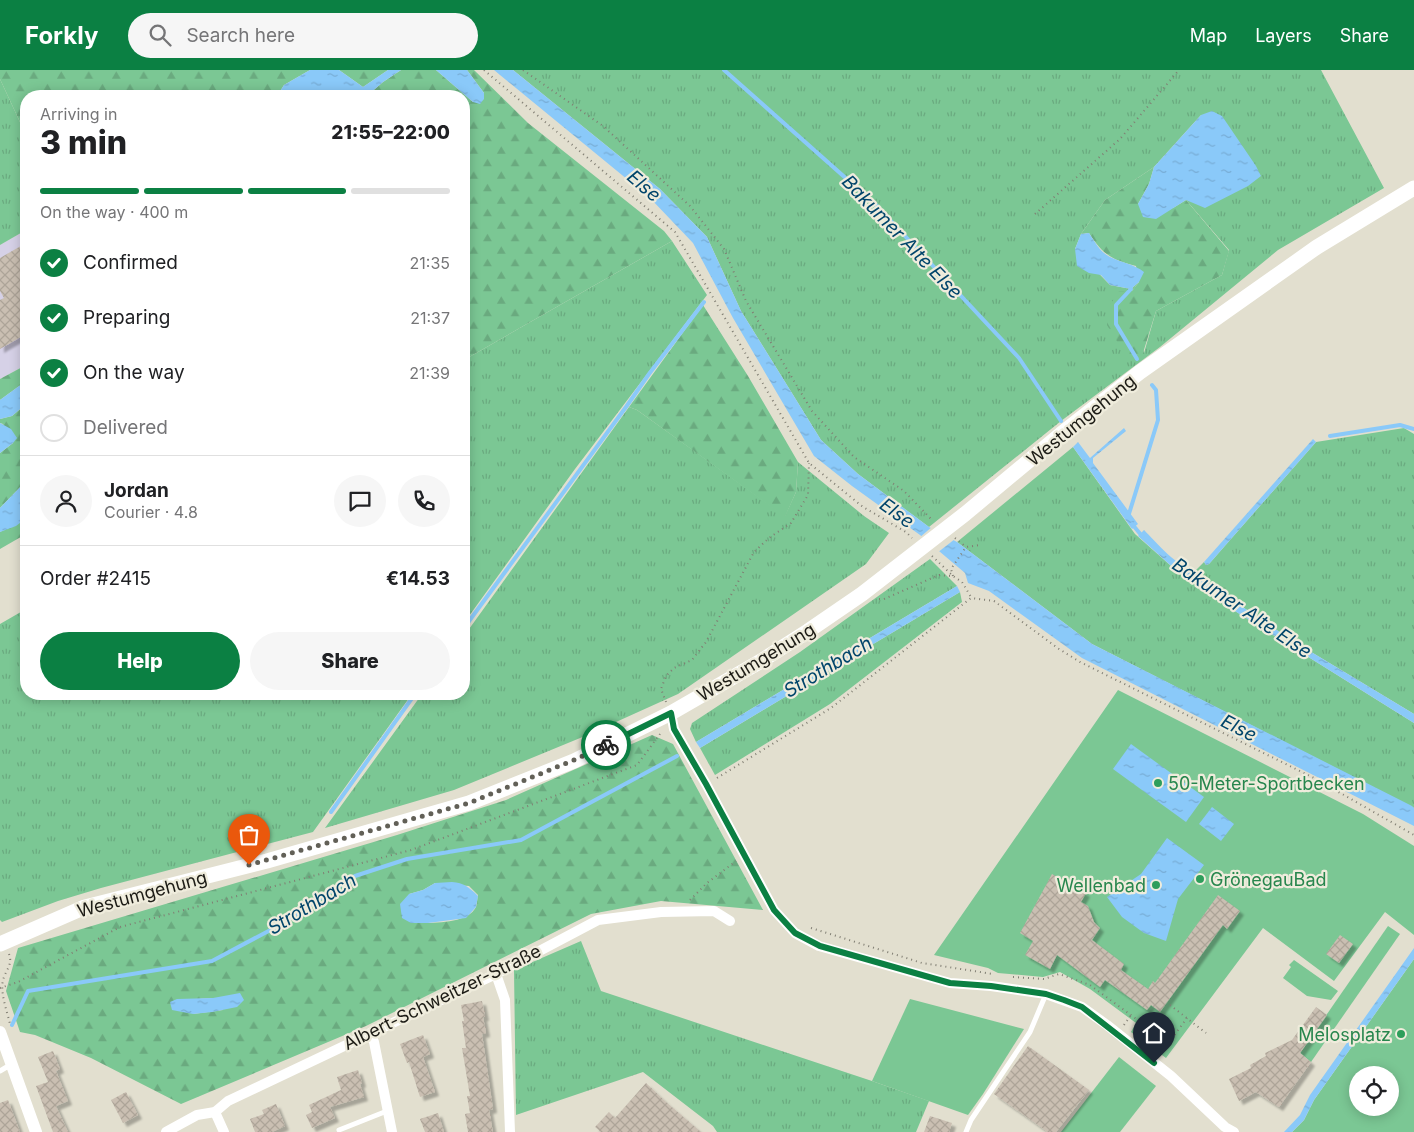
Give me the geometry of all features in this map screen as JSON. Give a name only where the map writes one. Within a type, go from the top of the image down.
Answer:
[{"type":"main road","name":"Westumgehung","points":[[2,943],[85,907],[267,861],[469,803],[574,760],[671,713],[808,631],[862,594],[1140,372],[1317,247],[1414,188]]},
{"type":"street","points":[[671,713],[674,729],[774,910],[795,933],[820,946],[950,983],[991,986],[1046,994],[1082,1007],[1154,1063],[1225,1127],[1234,1132]]},
{"type":"street","name":"Albert-Schweitzer-Straße","points":[[166,1132],[197,1115],[215,1112],[228,1101],[496,974],[598,920],[661,912],[714,911],[730,921]]},
{"type":"street","points":[[496,974],[505,1000],[510,1132]]},
{"type":"street","points":[[0,1032],[6,1068],[36,1132]]},
{"type":"street","points":[[370,1033],[374,1042],[392,1132]]},
{"type":"street","points":[[215,1112],[224,1132]]},
{"type":"lane","points":[[966,1132],[971,1120],[1030,1032],[1046,994]]},
{"type":"lane","points":[[339,1130],[387,1111]]},
{"type":"path","points":[[484,70],[675,232],[809,463],[864,506],[913,538]]},
{"type":"path","points":[[523,70],[603,126],[690,206],[724,250],[746,301],[812,411],[854,457],[904,491],[939,526]]},
{"type":"path","points":[[1035,214],[1120,139],[1179,70]]},
{"type":"path","points":[[671,713],[661,689],[666,676],[674,668],[692,660],[706,642],[754,552],[769,538],[791,523],[808,495],[809,463]]},
{"type":"path","points":[[953,536],[966,548]]},
{"type":"path","points":[[953,576],[951,569],[966,548],[980,545]]},
{"type":"path","points":[[927,551],[962,582],[971,598]]},
{"type":"path","points":[[874,597],[884,599],[939,575],[953,576]]},
{"type":"path","points":[[706,784],[831,708],[971,598],[994,601],[1059,649],[1080,662],[1314,778],[1414,835]]},
{"type":"path","points":[[1,988],[18,982],[120,927],[411,850],[636,765],[659,735],[674,729]]},
{"type":"path","points":[[679,912],[707,883],[744,855]]},
{"type":"path","points":[[806,926],[922,962],[1000,975]]},
{"type":"path","points":[[1,988],[11,962],[2,943]]},
{"type":"path","points":[[1008,977],[1044,979],[1060,974],[1090,985],[1169,1043]]},
{"type":"path","points":[[1170,1005],[1206,1033]]},
{"type":"path","points":[[1154,1063],[1187,1018]]},
{"type":"shaded area","points":[[20,233],[20,368],[0,379],[0,245]]},
{"type":"green space","points":[[0,70],[310,70],[284,85],[281,90],[20,90],[20,122],[0,79]]},
{"type":"green space","points":[[339,70],[388,70],[363,87]]},
{"type":"green space","points":[[401,70],[436,70],[459,90],[374,90]]},
{"type":"green space","points":[[467,70],[474,70],[528,123],[664,231],[672,241],[470,357],[470,99],[473,102],[484,93]]},
{"type":"green space","points":[[513,70],[1321,70],[1384,188],[1278,250],[1160,347],[1061,421],[929,527],[858,474],[821,440],[741,311],[707,237],[660,189]],"holes":[[[1201,115],[1186,200],[1229,250],[1222,275],[1156,311],[1144,353],[1132,291],[1139,282],[1131,289],[1110,285],[1075,249],[1081,234],[1105,200],[1154,167]]]},
{"type":"green space","points":[[0,79],[20,122],[20,233],[0,245]]},
{"type":"green space","points":[[1154,167],[1149,184],[1138,204],[1173,208],[1186,200],[1229,251],[1222,275],[1156,311],[1143,353],[1129,361],[1107,325],[1108,308],[1119,291],[1132,291],[1139,282],[1136,266],[1108,255],[1098,246],[1089,233],[1081,234],[1105,200]]},
{"type":"green space","points":[[672,241],[707,295],[575,469],[470,615],[470,357]]},
{"type":"green space","points":[[703,305],[748,376],[798,462],[796,492],[785,517],[637,410],[629,407]]},
{"type":"green space","points":[[20,368],[20,385],[0,400],[0,379]]},
{"type":"green space","points":[[629,407],[637,410],[785,516],[796,492],[798,462],[864,516],[889,533],[866,564],[678,694],[585,736],[454,790],[325,828],[418,700],[470,700],[470,628]]},
{"type":"green space","points":[[20,409],[20,487],[0,508],[0,453],[13,443],[3,424],[0,423],[0,419],[12,416]]},
{"type":"green space","points":[[1404,428],[1414,434],[1414,714],[1293,641],[1201,579],[1195,571],[1204,562],[1206,565],[1209,564],[1316,442]]},
{"type":"green space","points":[[1073,447],[1135,534],[1179,573],[1211,596],[1414,723],[1414,808],[1092,644],[957,542]]},
{"type":"green space","points":[[20,522],[20,537],[0,549],[0,532]]},
{"type":"green space","points":[[930,559],[957,586],[696,742],[690,729],[692,723],[800,652]]},
{"type":"green space","points":[[960,592],[962,602],[830,704],[715,775],[700,748]]},
{"type":"green space","points":[[20,612],[20,700],[408,700],[313,832],[101,888],[58,901],[2,922],[0,920],[0,624]]},
{"type":"green space","name":"GrönegauBad","points":[[1118,690],[1363,814],[1414,846],[1414,935],[1385,912],[1334,981],[1263,928],[1166,1058],[1131,1032],[1136,1023],[1090,989],[1060,972],[1043,977],[998,973],[988,968],[934,955]]},
{"type":"green space","points":[[652,735],[673,744],[763,910],[661,901],[591,914],[366,1026],[181,1104],[91,1058],[35,1035],[20,1032],[6,991],[18,948],[397,835],[506,800]],"holes":[[[435,883],[469,886],[478,895],[476,907],[471,913],[456,920],[437,923],[411,923],[409,894],[423,890]],[[213,998],[223,1010],[193,1014],[196,999]]]},
{"type":"green space","points":[[1388,926],[1400,934],[1311,1062],[1300,1053]]},
{"type":"green space","points":[[581,941],[601,991],[929,1101],[916,1132],[717,1132],[713,1126],[643,1072],[516,1115],[514,970]]},
{"type":"green space","points":[[1414,959],[1414,1132],[1292,1132],[1304,1120],[1314,1100]]},
{"type":"green space","points":[[1294,960],[1338,991],[1331,1000],[1307,996],[1283,978],[1291,967],[1289,965]]},
{"type":"green space","points":[[910,999],[1024,1029],[968,1115],[872,1081]]},
{"type":"green space","points":[[1119,1057],[1156,1086],[1120,1132],[1061,1132]]},
{"type":"water","points":[[310,70],[339,70],[363,87],[388,70],[401,70],[374,90],[281,90],[284,85]]},
{"type":"water","points":[[436,70],[467,70],[484,93],[484,99],[480,104],[473,102],[470,99],[470,90],[459,90]]},
{"type":"water","name":"Else","points":[[494,70],[513,70],[660,189],[707,237],[741,311],[821,440],[858,474],[929,527],[957,542],[1092,644],[1412,806],[1414,808],[1414,826],[1082,658],[989,591],[968,583],[965,573],[920,535],[814,456],[733,318],[693,243],[650,198]]},
{"type":"water","points":[[1212,111],[1222,116],[1261,176],[1248,186],[1205,208],[1186,200],[1156,219],[1143,217],[1138,204],[1149,184],[1154,167],[1201,115]]},
{"type":"water","points":[[1089,233],[1106,255],[1144,272],[1139,282],[1131,289],[1110,285],[1101,275],[1089,273],[1077,266],[1075,249],[1081,234]]},
{"type":"water","points":[[20,385],[20,409],[12,416],[0,419],[0,400]]},
{"type":"water","points":[[0,423],[11,429],[17,438],[0,453]]},
{"type":"water","points":[[1124,428],[1126,431],[1093,458],[1093,463],[1138,524],[1132,529],[1073,447],[1078,442],[1090,458]]},
{"type":"water","points":[[1313,439],[1316,442],[1209,564],[1206,565],[1204,562]]},
{"type":"water","points":[[20,487],[20,523],[0,532],[0,508]]},
{"type":"water","points":[[1144,530],[1175,560],[1188,569],[1195,571],[1201,579],[1293,641],[1414,714],[1414,723],[1211,596],[1179,573],[1138,536]]},
{"type":"water","points":[[957,586],[960,592],[700,748],[696,742]]},
{"type":"water","name":"50-Meter-Sportbecken","points":[[1131,744],[1204,797],[1186,822],[1113,769]]},
{"type":"water","points":[[1212,807],[1234,824],[1221,841],[1199,824]]},
{"type":"water","name":"Wellenbad","points":[[1167,838],[1204,865],[1178,899],[1166,941],[1144,933],[1122,917],[1107,897],[1141,874]]},
{"type":"water","points":[[452,882],[466,886],[478,896],[476,907],[466,918],[428,923],[411,923],[402,918],[400,904],[409,894],[423,890],[435,883]]},
{"type":"water","points":[[1414,948],[1414,959],[1314,1100],[1304,1120],[1292,1132],[1284,1132],[1300,1115],[1310,1095]]},
{"type":"water","points":[[240,993],[244,1000],[237,1007],[212,1012],[193,1014],[172,1010],[170,1002],[177,999],[213,998]]},
{"type":"pier","points":[[933,526],[955,539],[937,553],[919,538]]},
{"type":"building","points":[[20,246],[20,337],[0,349],[0,300],[4,298],[0,291],[0,258]]},
{"type":"building","name":"GrönegauBad","points":[[1052,874],[1086,893],[1081,902],[1088,906],[1094,922],[1100,928],[1092,940],[1124,964],[1121,970],[1148,989],[1153,981],[1155,983],[1218,895],[1240,911],[1227,929],[1223,925],[1160,1012],[1151,1005],[1147,1010],[1105,980],[1100,987],[1057,955],[1050,969],[1025,955],[1033,941],[1020,933]]},
{"type":"building","points":[[1340,935],[1353,944],[1339,963],[1326,954]]},
{"type":"building","points":[[482,1001],[486,1033],[482,1034],[493,1109],[489,1110],[493,1132],[468,1132],[465,1114],[470,1113],[467,1096],[470,1096],[462,1048],[466,1048],[461,1005]]},
{"type":"building","points":[[1316,1007],[1327,1015],[1300,1053],[1311,1062],[1279,1107],[1256,1092],[1239,1101],[1229,1079],[1251,1068],[1250,1065],[1266,1056],[1265,1053],[1292,1040]]},
{"type":"building","points":[[423,1035],[430,1054],[423,1057],[435,1092],[420,1097],[409,1062],[407,1063],[400,1044]]},
{"type":"building","points":[[1028,1046],[1089,1090],[1056,1132],[1048,1132],[994,1094]]},
{"type":"building","points":[[53,1051],[60,1069],[56,1071],[68,1101],[56,1106],[68,1132],[53,1132],[36,1086],[48,1082],[38,1057]]},
{"type":"building","points":[[358,1070],[364,1097],[330,1107],[335,1118],[312,1128],[306,1115],[312,1112],[309,1105],[341,1090],[337,1077]]},
{"type":"building","points":[[646,1083],[701,1132],[601,1132],[595,1127],[609,1112],[615,1118]]},
{"type":"building","points":[[126,1092],[138,1115],[123,1123],[111,1100]]},
{"type":"building","points":[[8,1100],[20,1132],[0,1132],[0,1103]]},
{"type":"building","points":[[276,1104],[285,1126],[272,1132],[255,1132],[250,1119],[264,1114],[262,1110]]},
{"type":"building","points":[[438,1113],[444,1132],[425,1132],[420,1119]]},
{"type":"building","points":[[930,1116],[952,1123],[949,1132],[924,1132]]},
{"type":"waterway","name":"Bakumer Alte Else","points":[[724,70],[876,205],[1019,358],[1061,421]]},
{"type":"waterway","points":[[1131,289],[1116,305],[1116,324],[1137,359]]},
{"type":"waterway","points":[[470,620],[649,374],[704,302]]},
{"type":"waterway","points":[[1128,517],[1158,420],[1156,390],[1152,385]]},
{"type":"waterway","points":[[1330,436],[1400,425],[1414,429]]},
{"type":"waterway","name":"Bakumer Alte Else","points":[[1132,524],[1142,536]]},
{"type":"waterway","points":[[331,812],[411,700]]},
{"type":"waterway","name":"Strothbach","points":[[12,1025],[28,991],[212,961],[276,927],[355,876],[407,859],[521,840],[677,756]]},
{"type":"way so far","points":[[249,865],[469,803],[606,745]]},
{"type":"place","name":"50-Meter-Sportbecken","points":[[1158,783]]},
{"type":"place","name":"GrönegauBad","points":[[1200,879]]},
{"type":"place","name":"Wellenbad","points":[[1156,885]]},
{"type":"place","name":"Melosplatz","points":[[1401,1034]]},
{"type":"route","points":[[606,745],[671,713],[674,729],[774,910],[795,933],[820,946],[950,983],[991,986],[1046,994],[1064,1000],[1082,1007],[1154,1063]]}]
